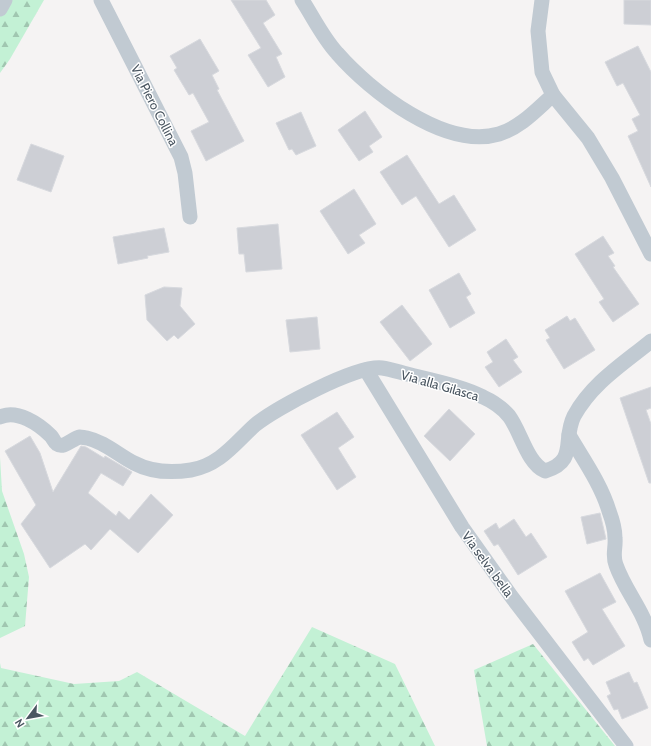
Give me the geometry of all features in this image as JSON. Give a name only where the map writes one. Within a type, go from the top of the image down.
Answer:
[{"type":"street","points":[[0,9],[5,0]]},
{"type":"street","name":"Via Piero Collina","points":[[101,0],[181,157],[185,172],[190,217]]},
{"type":"street","points":[[302,0],[336,52],[362,79],[397,105],[437,127],[461,135],[484,136],[499,134],[524,122],[553,95]]},
{"type":"street","points":[[542,0],[538,31],[542,72],[553,95],[588,138],[612,178],[651,254]]},
{"type":"street","name":"Via alla Gilasca","points":[[0,418],[5,415],[16,415],[30,420],[42,428],[57,444],[62,445],[80,437],[90,439],[105,445],[135,464],[153,470],[173,472],[192,470],[214,461],[231,450],[256,425],[288,404],[319,387],[366,370],[381,368],[438,382],[483,397],[508,415],[534,463],[545,471],[561,463],[567,455],[569,426],[579,407],[609,373],[651,341]]},
{"type":"street","name":"Via selva bella","points":[[366,370],[376,389],[462,528],[511,596],[626,746]]},
{"type":"street","points":[[569,435],[604,495],[615,537],[613,555],[616,565],[620,576],[645,619],[651,640]]},
{"type":"green space","points":[[0,0],[44,0],[10,59],[0,73]]},
{"type":"green space","points":[[0,457],[2,491],[24,554],[29,577],[25,626],[0,638]]},
{"type":"green space","points":[[312,627],[395,664],[435,746],[0,746],[0,663],[1,668],[74,684],[119,681],[137,672],[245,736]]},
{"type":"green space","points":[[533,644],[615,746],[487,746],[474,670]]},
{"type":"building","points":[[231,0],[266,0],[275,15],[263,23],[282,54],[276,57],[285,77],[268,87],[248,55],[261,48]]},
{"type":"building","points":[[624,0],[651,0],[651,25],[624,24]]},
{"type":"building","points":[[200,39],[219,71],[212,75],[219,89],[217,90],[244,141],[206,161],[191,131],[209,122],[193,93],[189,95],[174,70],[177,68],[170,56]]},
{"type":"building","points":[[638,46],[651,72],[651,187],[628,136],[638,131],[632,119],[640,115],[623,83],[617,86],[605,62]]},
{"type":"building","points":[[365,111],[382,137],[369,146],[373,152],[359,161],[338,130]]},
{"type":"building","points":[[301,112],[316,146],[296,155],[292,149],[289,150],[276,123]]},
{"type":"building","points":[[31,144],[64,156],[51,192],[17,180]]},
{"type":"building","points":[[407,155],[439,204],[454,195],[476,230],[449,247],[416,196],[402,205],[380,172]]},
{"type":"building","points":[[354,189],[376,224],[359,235],[365,243],[348,254],[320,211]]},
{"type":"building","points":[[278,224],[282,269],[246,272],[244,254],[239,254],[237,228]]},
{"type":"building","points":[[164,228],[169,252],[118,264],[113,237]]},
{"type":"building","points":[[603,236],[614,253],[608,256],[615,266],[613,267],[639,304],[613,322],[599,302],[604,299],[575,254]]},
{"type":"building","points":[[459,273],[471,294],[466,297],[475,313],[450,328],[429,290]]},
{"type":"building","points":[[164,287],[182,288],[180,306],[195,324],[178,339],[174,335],[167,341],[147,320],[145,295]]},
{"type":"building","points":[[402,305],[432,344],[410,361],[380,322]]},
{"type":"building","points":[[567,316],[570,321],[575,318],[595,350],[564,369],[546,340],[550,338],[545,330]]},
{"type":"building","points":[[317,317],[320,349],[290,352],[286,320]]},
{"type":"building","points":[[506,339],[518,357],[513,360],[522,372],[499,387],[485,367],[493,362],[487,352]]},
{"type":"building","points":[[651,387],[651,408],[646,410],[651,424],[651,483],[649,483],[620,398]]},
{"type":"building","points":[[449,409],[475,434],[450,461],[424,436]]},
{"type":"building","points":[[337,412],[354,437],[338,448],[356,477],[337,490],[301,435]]},
{"type":"building","points":[[30,436],[40,453],[53,492],[81,446],[86,447],[104,458],[105,456],[132,472],[123,486],[101,473],[88,493],[116,516],[119,511],[129,520],[151,494],[173,515],[138,553],[110,529],[91,550],[85,544],[50,568],[21,524],[36,505],[5,451]]},
{"type":"building","points":[[600,513],[606,539],[587,544],[581,517]]},
{"type":"building","points":[[514,519],[526,537],[531,533],[547,557],[518,575],[498,544],[494,546],[484,531],[496,523],[499,529]]},
{"type":"building","points":[[600,573],[616,602],[602,609],[625,646],[593,665],[588,658],[584,661],[572,642],[588,632],[565,591]]},
{"type":"building","points":[[629,672],[634,683],[637,682],[648,708],[622,719],[618,709],[614,710],[607,696],[611,694],[606,682]]}]
